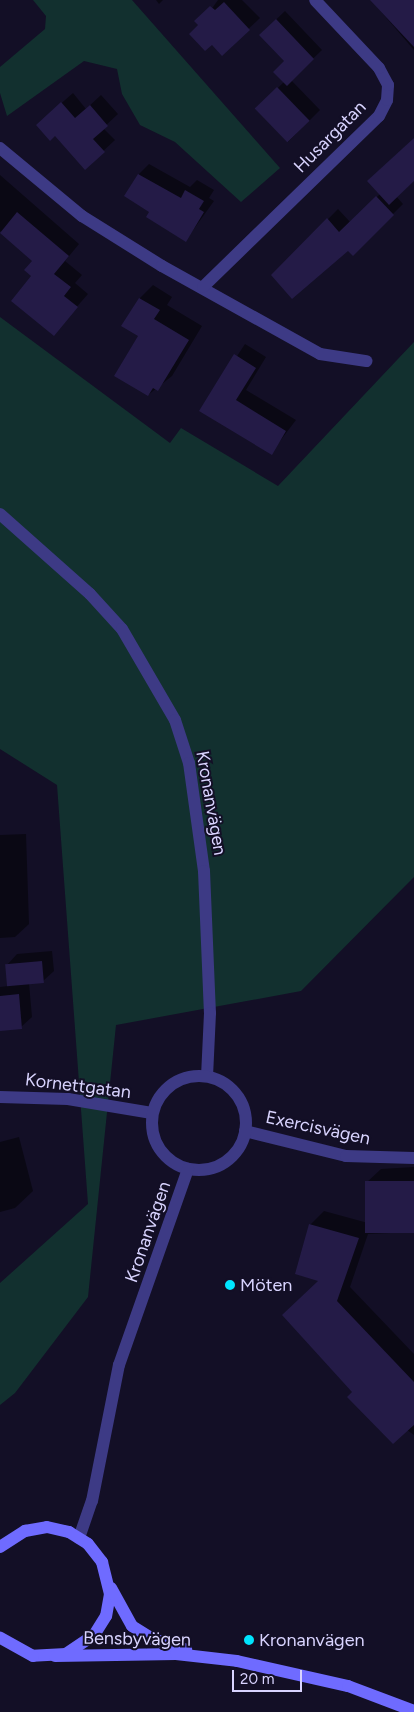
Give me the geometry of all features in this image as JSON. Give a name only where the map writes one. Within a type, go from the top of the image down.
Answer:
[{"type":"main road","points":[[0,1547],[25,1531],[47,1527],[79,1538]]},
{"type":"main road","name":"Bensbyvägen","points":[[79,1538],[102,1562],[123,1614],[139,1631],[167,1645],[218,1658],[298,1673],[414,1711]]},
{"type":"main road","points":[[55,1656],[76,1649],[100,1626],[109,1606],[109,1581]]},
{"type":"main road","name":"Bensbyvägen","points":[[3,1642],[33,1656],[114,1653],[218,1658]]},
{"type":"street","name":"Husargatan","points":[[203,287],[379,116],[388,100],[388,85],[379,68],[315,0]]},
{"type":"street","points":[[0,148],[104,231],[320,354],[366,361]]},
{"type":"street","name":"Kronanvägen","points":[[0,514],[90,594],[122,629],[175,720],[191,772],[204,871],[210,1013],[207,1076]]},
{"type":"street","points":[[207,1076],[235,1092],[244,1112],[245,1131],[229,1159],[210,1169],[188,1169],[170,1161],[160,1149],[153,1134],[152,1113],[168,1086],[187,1077],[207,1076]]},
{"type":"street","name":"Kornettgatan","points":[[0,1097],[68,1099],[152,1113]]},
{"type":"street","name":"Exercisvägen","points":[[245,1131],[346,1156],[414,1158]]},
{"type":"street","name":"Kronanvägen","points":[[79,1538],[92,1501],[119,1365],[188,1169]]},
{"type":"green space","points":[[33,0],[132,0],[280,168],[241,202],[175,142],[140,125],[122,94],[117,69],[84,61],[7,116],[0,93],[0,67],[45,29],[46,16]]},
{"type":"green space","points":[[0,317],[170,443],[181,428],[278,486],[414,342],[414,877],[301,991],[116,1025],[88,1297],[15,1393],[0,1405],[0,1283],[88,1204],[57,785],[0,749]]},
{"type":"building","points":[[370,0],[414,0],[414,47]]},
{"type":"building","points":[[224,2],[250,30],[222,56],[212,45],[205,51],[189,34],[198,25],[194,21],[210,6],[215,10]]},
{"type":"building","points":[[276,19],[314,59],[287,86],[273,72],[284,61],[259,35]]},
{"type":"building","points":[[277,87],[310,121],[287,142],[255,109]]},
{"type":"building","points":[[61,102],[75,118],[90,105],[108,126],[93,139],[105,152],[85,170],[55,136],[50,141],[36,125]]},
{"type":"building","points":[[414,138],[414,181],[389,205],[367,181]]},
{"type":"building","points":[[138,174],[181,198],[185,190],[204,201],[199,209],[204,212],[186,242],[146,217],[149,212],[124,196]]},
{"type":"building","points":[[376,196],[394,215],[353,256],[348,251],[292,299],[271,275],[327,218],[339,232]]},
{"type":"building","points":[[17,212],[69,256],[54,274],[71,287],[64,296],[78,307],[54,336],[11,301],[31,276],[24,270],[32,261],[0,233]]},
{"type":"building","points":[[139,298],[160,310],[154,319],[189,340],[158,391],[153,388],[148,396],[114,376],[138,336],[121,326]]},
{"type":"building","points":[[234,354],[256,368],[236,400],[286,431],[272,455],[199,411]]},
{"type":"building","points":[[42,961],[44,983],[7,986],[5,964]]},
{"type":"building","points":[[19,994],[22,1029],[0,1031],[0,996]]},
{"type":"building","points":[[365,1181],[414,1181],[414,1233],[365,1233]]},
{"type":"building","points":[[309,1224],[359,1238],[337,1301],[414,1382],[414,1425],[393,1444],[347,1397],[352,1392],[282,1315],[318,1281],[295,1274]]},
{"type":"place","name":"Möten","points":[[230,1285]]},
{"type":"place","name":"Kronanvägen","points":[[249,1640]]}]
